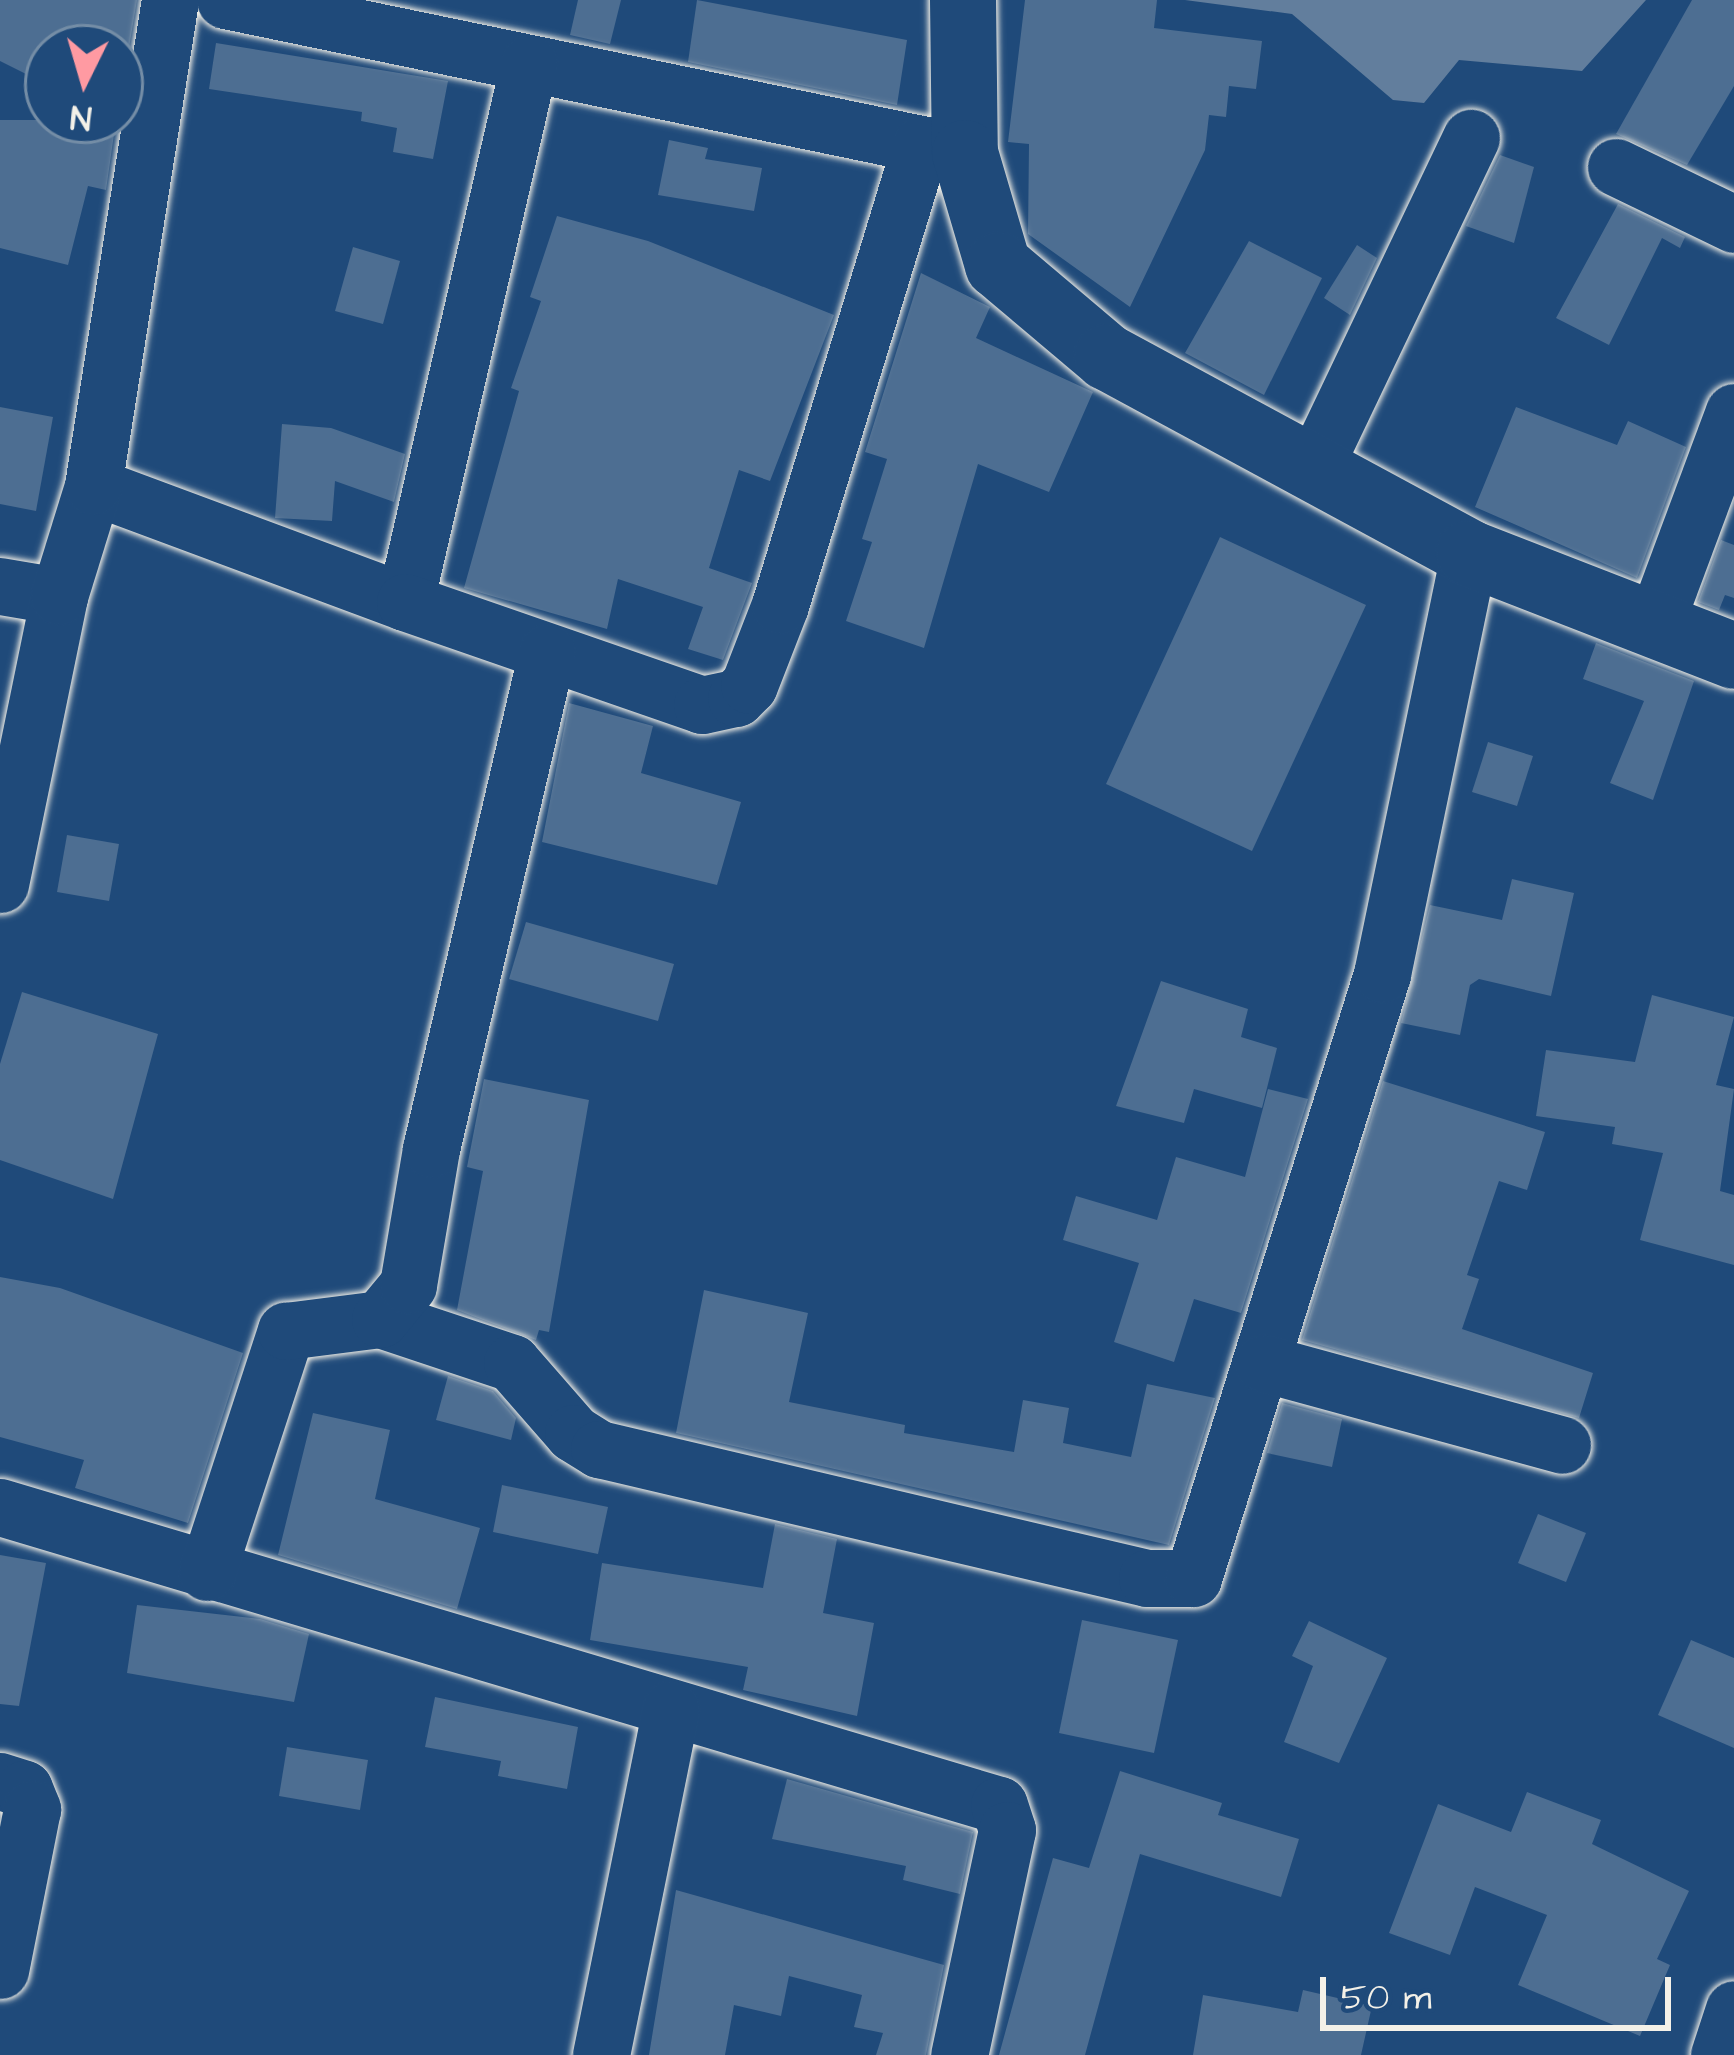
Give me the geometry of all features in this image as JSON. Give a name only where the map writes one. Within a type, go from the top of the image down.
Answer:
[{"type":"main road","points":[[963,0],[943,148],[998,265],[1107,358],[1469,553],[1734,656]]},
{"type":"street","points":[[0,884],[59,596],[93,486],[170,0]]},
{"type":"street","points":[[93,486],[547,652],[702,705],[723,704],[749,685],[943,148],[529,63],[333,9],[225,0]]},
{"type":"street","points":[[405,602],[529,63]]},
{"type":"street","points":[[1313,469],[1471,138]]},
{"type":"street","points":[[1616,167],[1734,224]]},
{"type":"street","points":[[1654,624],[1734,412]]},
{"type":"street","points":[[207,1573],[286,1331],[380,1319],[512,1363],[573,1433],[599,1448],[1173,1582],[1193,1578],[1203,1561],[1382,974],[1469,553]]},
{"type":"street","points":[[0,586],[59,596]]},
{"type":"street","points":[[380,1319],[409,1286],[430,1149],[547,652]]},
{"type":"street","points":[[1263,1363],[1562,1445]]},
{"type":"street","points":[[0,1507],[207,1573],[999,1804],[1007,1830],[959,2055]]},
{"type":"street","points":[[601,2055],[671,1709]]},
{"type":"street","points":[[0,1781],[24,1790],[32,1809],[0,1970]]},
{"type":"street","points":[[1719,2055],[1734,2009]]},
{"type":"water","points":[[1185,0],[1646,0],[1582,71],[1459,60],[1424,103],[1393,100],[1292,14]]},
{"type":"building","points":[[0,0],[137,0],[133,24],[24,24],[24,73],[0,61]]},
{"type":"building","points":[[578,0],[621,0],[610,44],[570,35]]},
{"type":"building","points":[[697,0],[907,40],[897,105],[688,62]]},
{"type":"building","points":[[1025,0],[1157,0],[1154,28],[1262,41],[1256,89],[1229,86],[1226,117],[1209,115],[1205,150],[1130,307],[1028,234],[1029,144],[1008,142]]},
{"type":"building","points":[[1692,0],[1734,0],[1734,86],[1687,165],[1616,134]]},
{"type":"building","points":[[216,43],[448,81],[433,159],[393,152],[397,128],[361,121],[362,112],[209,89]]},
{"type":"building","points":[[0,120],[24,120],[24,144],[113,144],[106,190],[88,186],[68,265],[0,248]]},
{"type":"building","points":[[669,140],[708,148],[705,159],[762,168],[754,211],[658,195]]},
{"type":"building","points":[[1500,155],[1534,167],[1514,243],[1466,226]]},
{"type":"building","points":[[1618,204],[1685,237],[1680,248],[1662,238],[1609,345],[1556,318]]},
{"type":"building","points":[[557,216],[648,241],[834,315],[770,481],[739,470],[709,568],[752,583],[723,660],[688,649],[703,607],[618,579],[607,629],[464,588],[519,391],[511,388],[541,301],[530,297]]},
{"type":"building","points":[[1249,241],[1322,278],[1264,395],[1185,353]]},
{"type":"building","points":[[1357,245],[1377,258],[1350,315],[1324,298]]},
{"type":"building","points":[[353,247],[400,261],[383,324],[335,311]]},
{"type":"building","points":[[921,273],[990,307],[976,338],[1093,392],[1049,492],[978,464],[924,648],[846,621],[872,542],[862,539],[887,459],[865,452]]},
{"type":"building","points":[[0,407],[53,417],[36,511],[0,504]]},
{"type":"building","points":[[1516,407],[1617,445],[1628,421],[1686,447],[1637,578],[1475,507]]},
{"type":"building","points":[[282,424],[331,428],[405,454],[394,502],[335,481],[332,521],[275,518]]},
{"type":"building","points":[[1220,537],[1366,605],[1252,851],[1106,784]]},
{"type":"building","points":[[1721,540],[1734,545],[1734,598],[1725,595],[1719,610],[1698,602]]},
{"type":"building","points":[[1596,643],[1694,681],[1653,800],[1610,783],[1644,701],[1583,679]]},
{"type":"building","points":[[569,703],[653,726],[641,773],[741,802],[717,885],[542,842]]},
{"type":"building","points":[[1488,742],[1533,756],[1517,806],[1472,792]]},
{"type":"building","points":[[67,835],[119,844],[109,901],[57,892]]},
{"type":"building","points":[[1512,879],[1574,893],[1551,996],[1479,979],[1470,985],[1460,1035],[1401,1023],[1430,905],[1502,920]]},
{"type":"building","points":[[526,922],[674,964],[658,1021],[509,979]]},
{"type":"building","points":[[1161,981],[1248,1009],[1241,1037],[1277,1048],[1262,1108],[1194,1089],[1184,1123],[1116,1106]]},
{"type":"building","points":[[22,992],[158,1034],[113,1199],[0,1160],[0,1064]]},
{"type":"building","points":[[1652,995],[1734,1017],[1716,1085],[1734,1089],[1720,1191],[1734,1195],[1734,1265],[1640,1240],[1663,1153],[1612,1144],[1615,1127],[1536,1116],[1546,1050],[1635,1062]]},
{"type":"building","points":[[484,1079],[589,1100],[549,1332],[539,1330],[536,1340],[457,1310],[483,1171],[467,1167]]},
{"type":"building","points":[[1383,1081],[1545,1132],[1527,1190],[1499,1181],[1467,1275],[1479,1279],[1462,1329],[1593,1373],[1579,1418],[1302,1340]]},
{"type":"building","points":[[1268,1089],[1308,1099],[1241,1313],[1194,1299],[1174,1362],[1114,1342],[1139,1263],[1063,1240],[1076,1196],[1157,1220],[1176,1157],[1245,1177]]},
{"type":"building","points":[[0,1277],[60,1288],[243,1353],[188,1523],[75,1488],[84,1460],[0,1437]]},
{"type":"building","points":[[704,1290],[808,1313],[789,1402],[905,1425],[904,1433],[1014,1452],[1023,1400],[1069,1408],[1063,1443],[1131,1457],[1147,1384],[1215,1398],[1169,1545],[676,1433]]},
{"type":"building","points":[[448,1376],[493,1391],[516,1418],[511,1440],[436,1420]]},
{"type":"building","points":[[1282,1403],[1342,1419],[1332,1467],[1267,1453]]},
{"type":"building","points":[[313,1413],[390,1430],[375,1499],[480,1528],[457,1609],[278,1555]]},
{"type":"building","points":[[502,1485],[608,1507],[598,1554],[493,1532]]},
{"type":"building","points":[[1538,1514],[1586,1533],[1566,1582],[1518,1563]]},
{"type":"building","points":[[775,1524],[837,1539],[823,1613],[874,1623],[857,1716],[743,1690],[748,1667],[590,1640],[602,1563],[763,1588]]},
{"type":"building","points":[[0,1555],[46,1563],[19,1706],[0,1704]]},
{"type":"building","points":[[137,1605],[260,1619],[309,1634],[294,1702],[127,1673]]},
{"type":"building","points":[[1082,1620],[1178,1640],[1154,1753],[1059,1733]]},
{"type":"building","points":[[1309,1621],[1387,1658],[1339,1763],[1284,1742],[1313,1666],[1292,1656]]},
{"type":"building","points":[[1691,1640],[1734,1658],[1734,1748],[1658,1715]]},
{"type":"building","points":[[435,1697],[578,1727],[567,1789],[498,1776],[501,1761],[425,1747]]},
{"type":"building","points":[[287,1747],[368,1760],[360,1810],[279,1796]]},
{"type":"building","points":[[1120,1771],[1222,1803],[1218,1815],[1299,1839],[1281,1897],[1140,1854],[1085,2055],[999,2055],[1053,1858],[1089,1868]]},
{"type":"building","points":[[787,1779],[973,1832],[960,1894],[903,1880],[906,1866],[772,1839]]},
{"type":"building","points":[[1527,1792],[1601,1820],[1592,1844],[1689,1891],[1657,1959],[1670,1965],[1640,2036],[1518,1985],[1547,1915],[1475,1887],[1450,1955],[1389,1933],[1438,1804],[1511,1832]]},
{"type":"building","points":[[676,1890],[944,1965],[926,2055],[876,2055],[883,2033],[854,2027],[862,1995],[789,1976],[781,2016],[734,2005],[725,2055],[649,2055]]},
{"type":"building","points":[[1303,1990],[1372,2006],[1361,2055],[1193,2055],[1203,1995],[1298,2012]]}]
